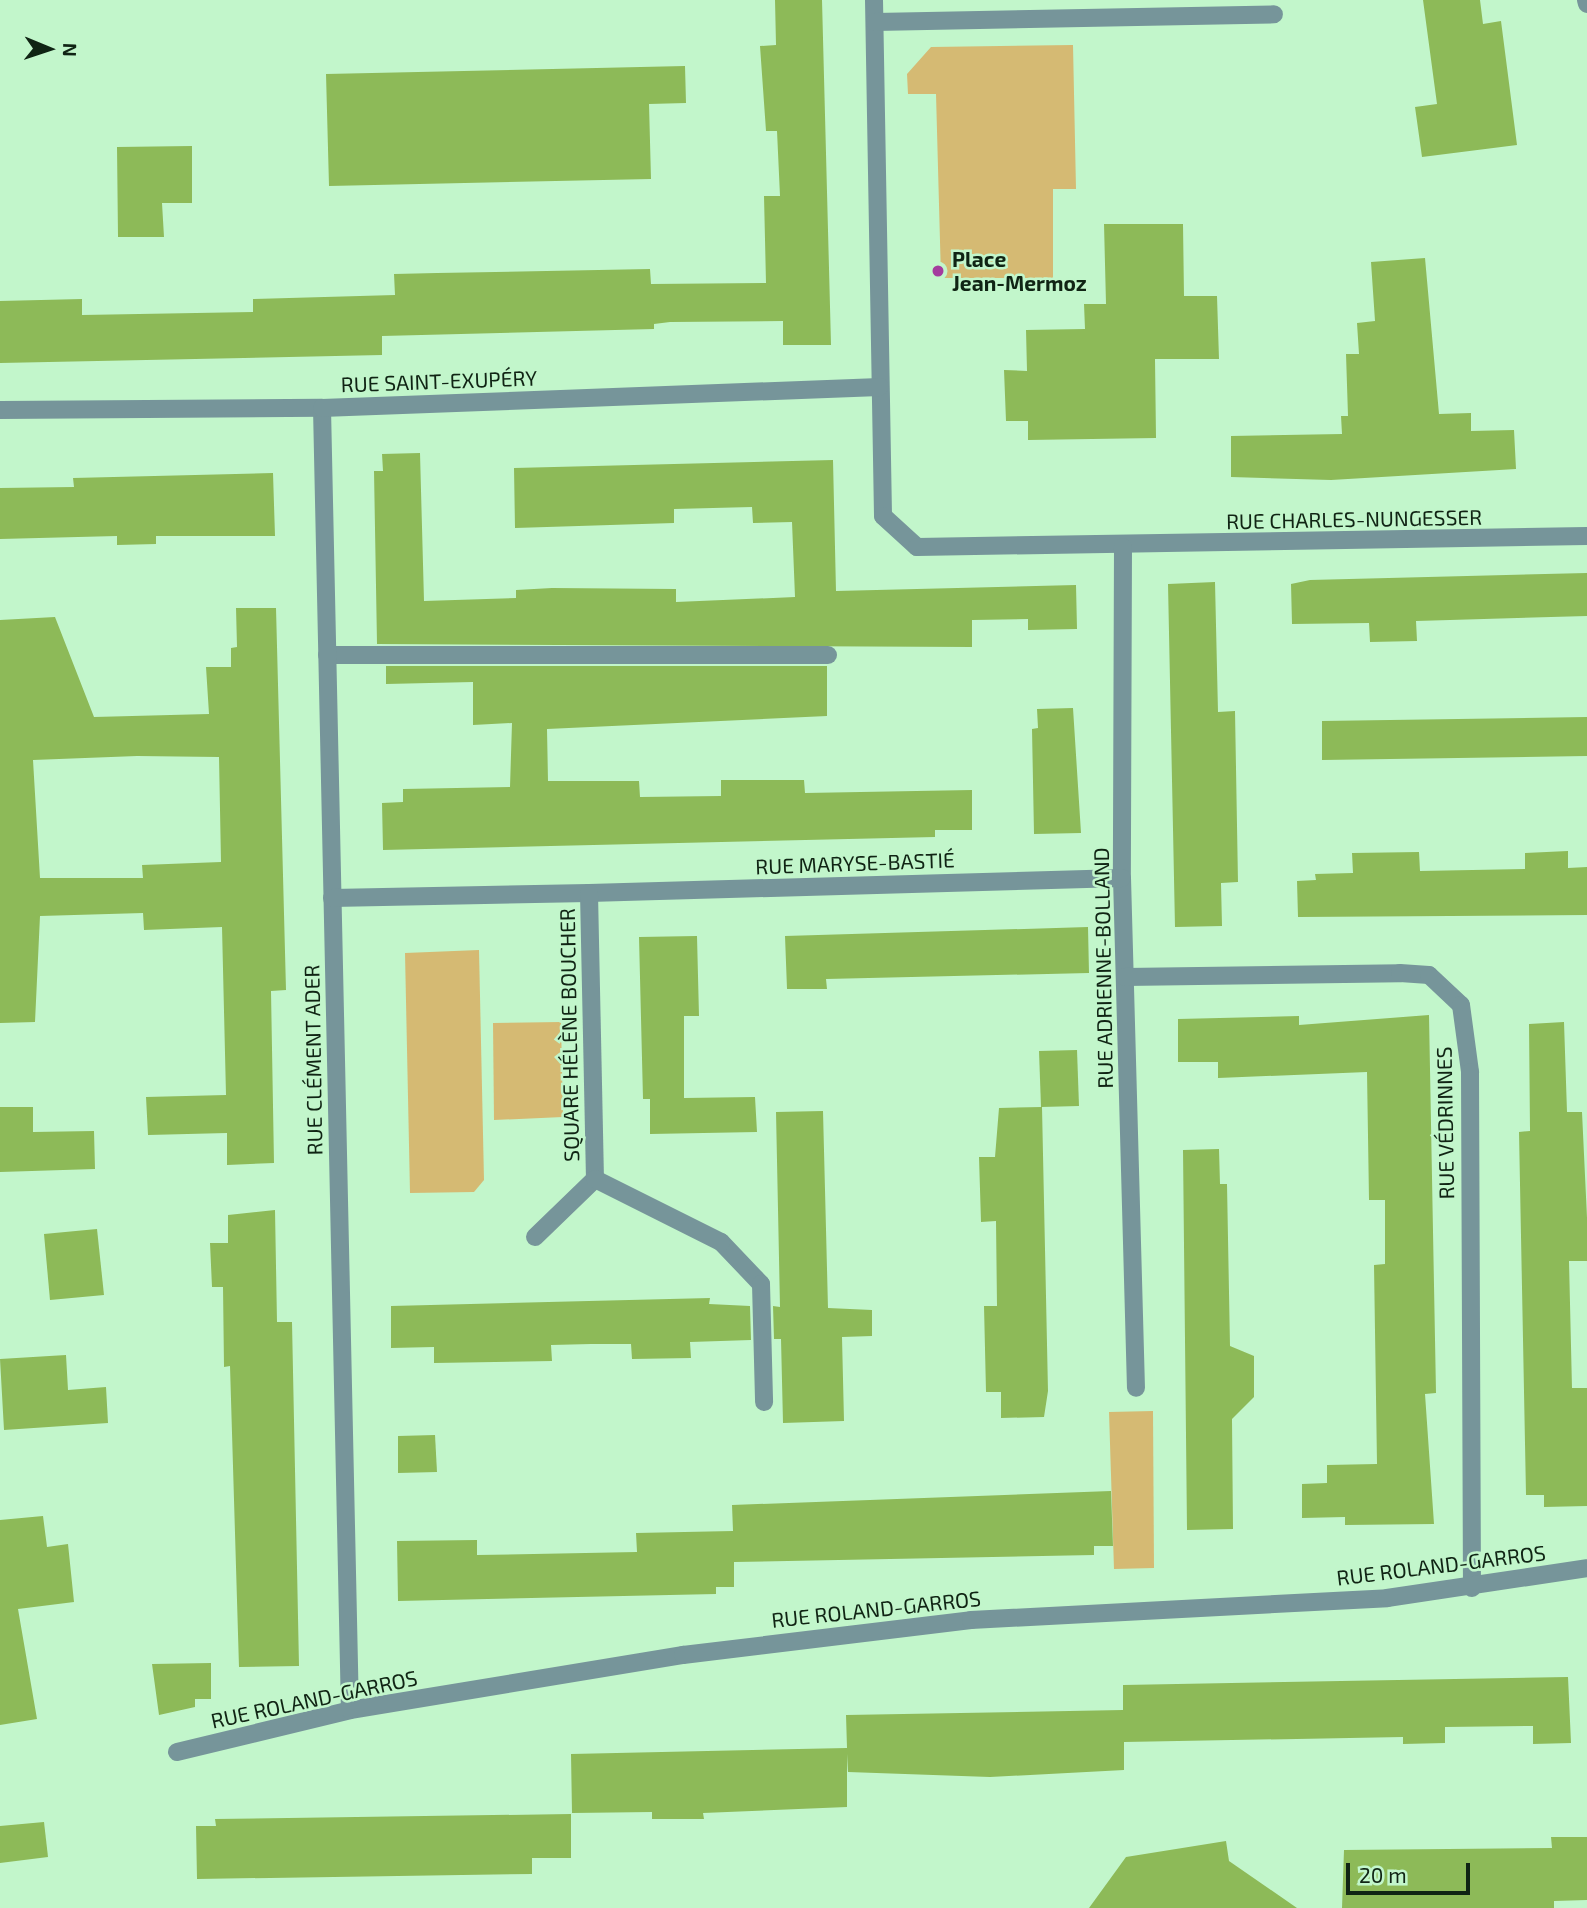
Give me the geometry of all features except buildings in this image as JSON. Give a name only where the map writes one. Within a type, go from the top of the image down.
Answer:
[{"type":"street","points":[[874,0],[883,516],[917,547],[1123,547]]},
{"type":"street","points":[[874,22],[1274,14]]},
{"type":"street","name":"RUE SAINT-EXUPÉRY","points":[[0,410],[322,408],[880,387]]},
{"type":"street","name":"RUE CLÉMENT ADER","points":[[322,408],[350,1710]]},
{"type":"street","name":"RUE CHARLES-NUNGESSER","points":[[1123,547],[1587,536]]},
{"type":"street","name":"RUE ADRIENNE-BOLLAND","points":[[1123,547],[1122,878],[1136,1388]]},
{"type":"street","points":[[327,655],[828,655]]},
{"type":"street","name":"RUE MARYSE-BASTIÉ","points":[[589,893],[1122,878]]},
{"type":"street","name":"SQUARE HÉLÈNE BOUCHER","points":[[332,898],[589,893],[595,1179],[535,1237]]},
{"type":"street","name":"RUE VÉDRINNES","points":[[1125,977],[1400,973],[1429,975],[1461,1005],[1470,1072],[1472,1588]]},
{"type":"street","name":"SQUARE HÉLÈNE BOUCHER","points":[[595,1179],[721,1242],[761,1284],[764,1402]]},
{"type":"street","name":"RUE ROLAND-GARROS","points":[[177,1752],[350,1710],[547,1675],[871,1630],[1472,1588],[1587,1568]]},
{"type":"shaded area","points":[[1073,45],[1076,189],[1053,189],[1053,278],[941,278],[936,94],[908,94],[907,74],[931,47]]},
{"type":"shaded area","points":[[479,950],[484,1180],[474,1192],[410,1193],[405,953]]},
{"type":"shaded area","points":[[561,1022],[563,1117],[494,1120],[493,1023]]},
{"type":"shaded area","points":[[1153,1411],[1154,1568],[1114,1569],[1109,1412]]},
{"type":"place","name":"Place Jean-Mermoz","points":[[938,271]]}]
